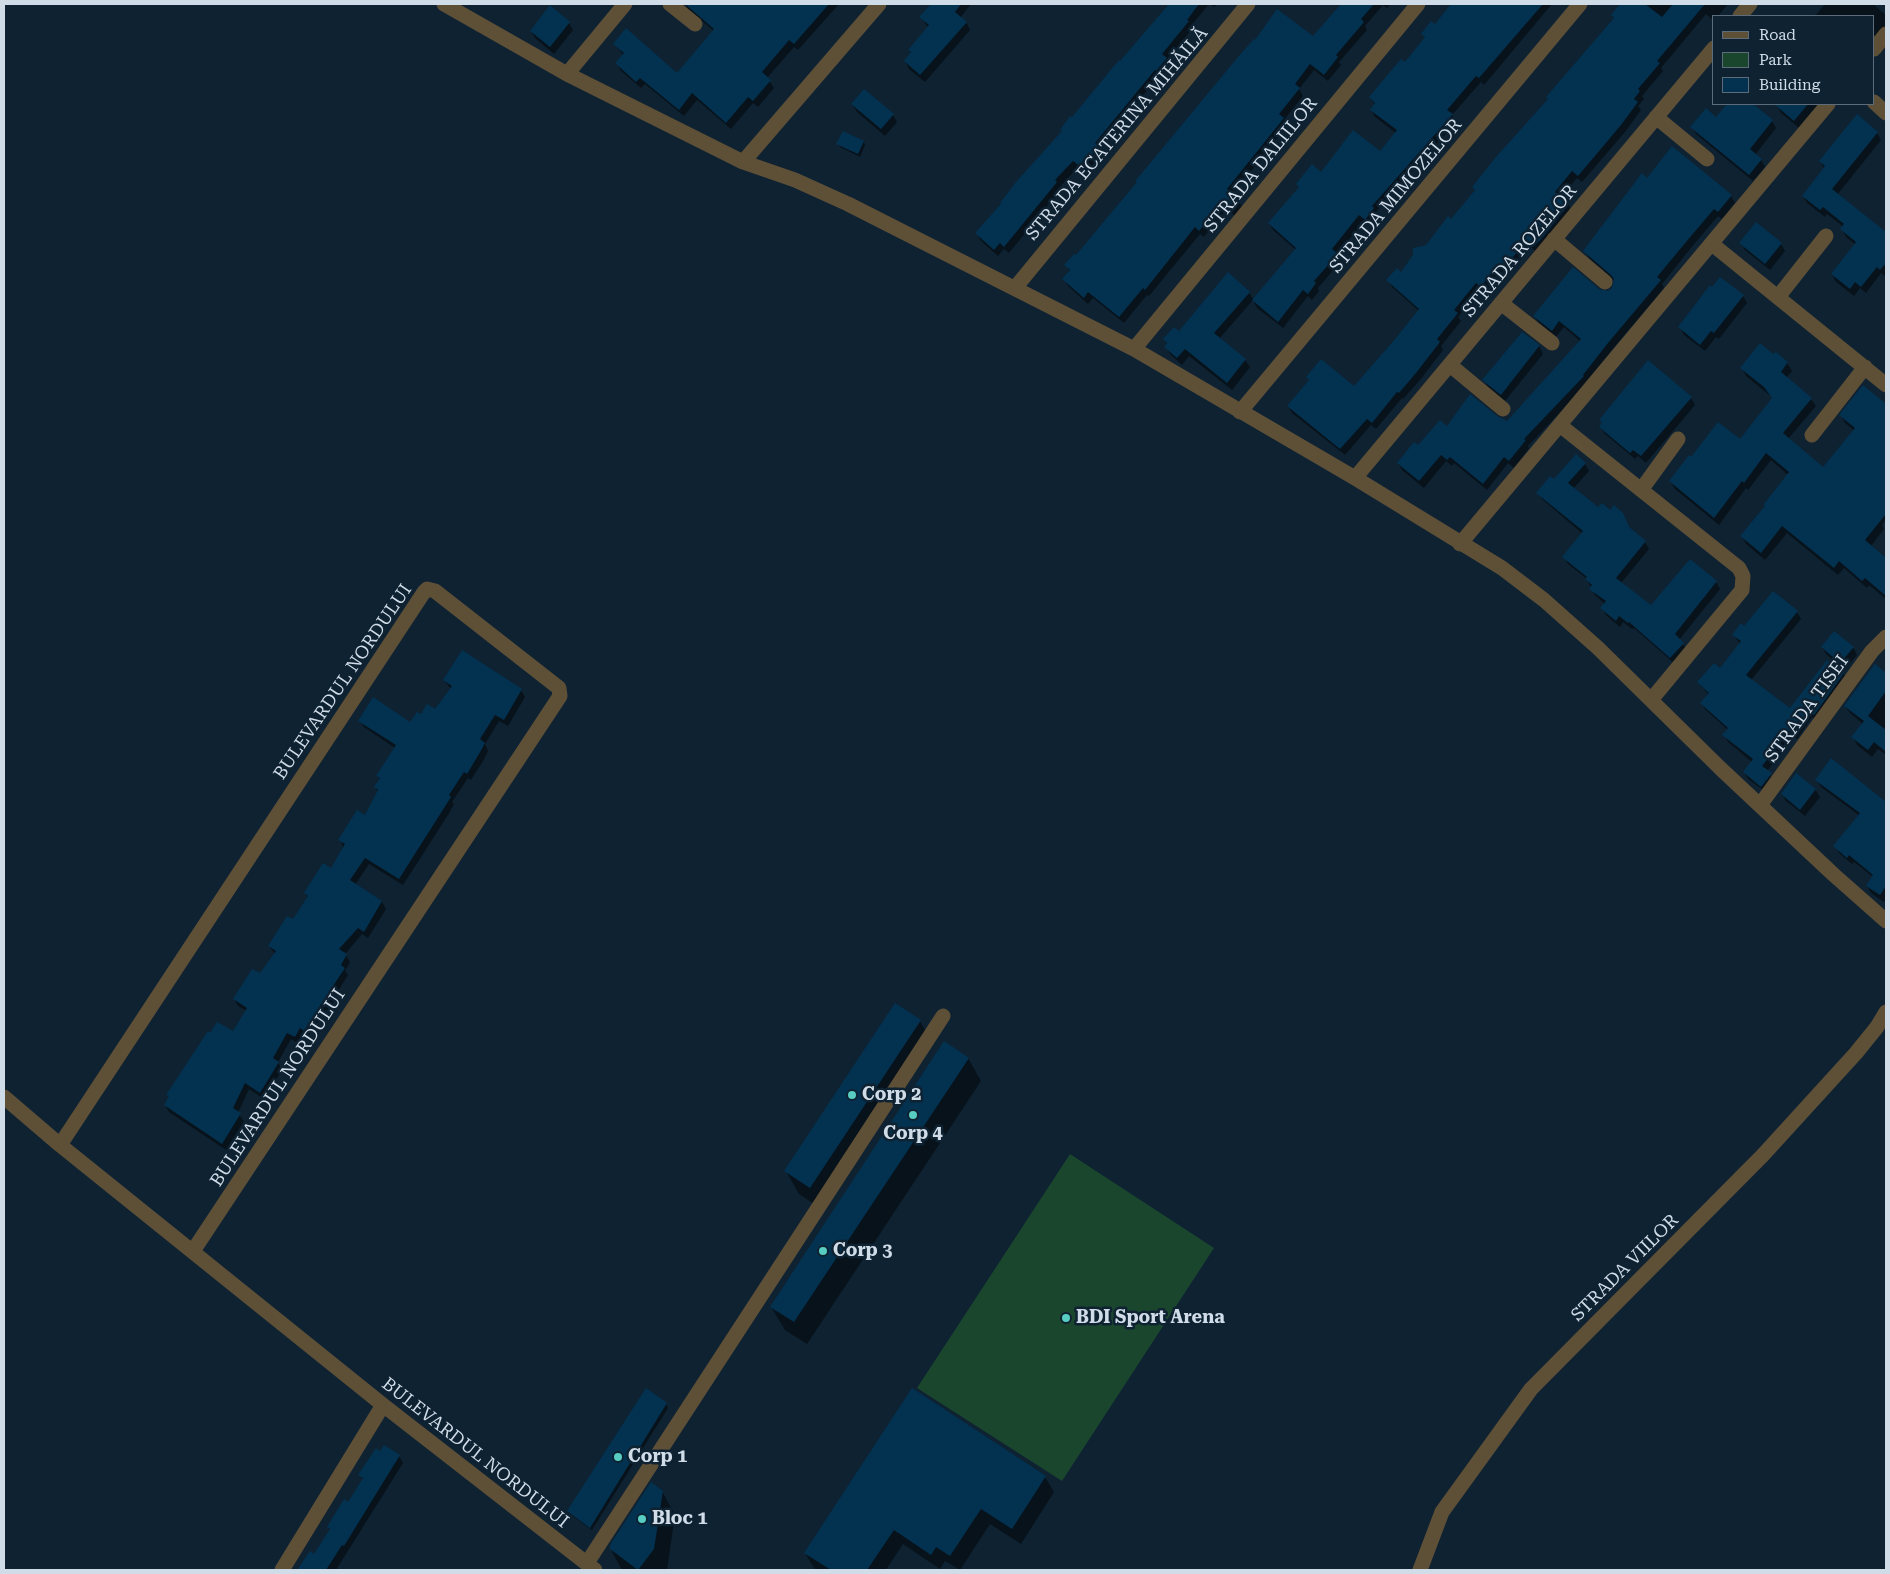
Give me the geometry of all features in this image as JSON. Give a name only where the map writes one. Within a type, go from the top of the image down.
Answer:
[{"type":"street","points":[[444,4],[567,74],[743,162],[795,180],[848,204],[1134,349],[1355,478],[1502,568],[1544,600],[1598,648],[1720,768],[1886,921]]},
{"type":"street","points":[[567,74],[625,4]]},
{"type":"street","points":[[670,4],[695,24]]},
{"type":"street","points":[[743,162],[879,4]]},
{"type":"street","name":"STRADA ECATERINA MIHĂILĂ","points":[[1015,288],[1248,4]]},
{"type":"street","name":"STRADA DALIILOR","points":[[1134,349],[1418,4]]},
{"type":"street","name":"STRADA MIMOZELOR","points":[[1240,412],[1580,4]]},
{"type":"street","points":[[1741,15],[1750,4]]},
{"type":"street","points":[[1875,48],[1886,34]]},
{"type":"street","name":"STRADA ROZELOR","points":[[1355,478],[1554,239],[1712,54]]},
{"type":"street","points":[[1875,103],[1886,112]]},
{"type":"street","points":[[1460,544],[1561,426],[1827,105]]},
{"type":"street","points":[[1656,118],[1707,159]]},
{"type":"street","points":[[1778,297],[1826,236]]},
{"type":"street","points":[[1554,239],[1605,282]]},
{"type":"street","points":[[1712,244],[1885,381]]},
{"type":"street","points":[[1501,303],[1552,344]]},
{"type":"street","points":[[1450,365],[1503,408]]},
{"type":"street","points":[[1812,435],[1865,367]]},
{"type":"street","points":[[1561,426],[1739,568],[1743,576],[1742,590],[1651,700]]},
{"type":"street","points":[[1641,490],[1678,440]]},
{"type":"street","name":"BULEVARDUL NORDULUI","points":[[60,1145],[426,589],[434,591],[559,688],[560,696],[193,1251]]},
{"type":"street","name":"STRADA TISEI","points":[[1760,805],[1872,651],[1886,636]]},
{"type":"street","name":"STRADA VIILOR","points":[[1420,1570],[1442,1512],[1531,1389],[1763,1155],[1856,1053],[1886,1012]]},
{"type":"street","points":[[591,1567],[943,1016]]},
{"type":"street","name":"BULEVARDUL NORDULUI","points":[[4,1097],[60,1145],[383,1405],[591,1567]]},
{"type":"street","points":[[282,1570],[383,1405]]},
{"type":"green space","name":"BDI Sport Arena","points":[[1070,1154],[1214,1248],[1062,1481],[917,1388]]},
{"type":"building","points":[[685,4],[829,4],[794,44],[789,40],[762,72],[771,80],[753,101],[748,97],[726,123],[692,93],[679,110],[640,78],[636,82],[615,63],[624,53],[613,44],[626,28],[677,73],[714,29]]},
{"type":"building","points":[[931,4],[961,4],[955,12],[967,22],[920,75],[904,61],[911,52],[908,50],[929,25],[919,17]]},
{"type":"building","points":[[1169,4],[1199,4],[1187,20],[1189,21],[1162,54],[1167,58],[1095,143],[1099,146],[1082,168],[1073,161],[1055,180],[1057,182],[1004,247],[1000,243],[994,250],[975,233],[1001,204],[1016,182],[1062,131],[1060,130],[1070,116],[1072,117]]},
{"type":"building","points":[[1341,4],[1374,4],[1361,19],[1364,22],[1336,55],[1338,57],[1324,75],[1310,64],[1295,84],[1300,88],[1279,114],[1284,118],[1227,189],[1239,200],[1230,210],[1222,203],[1199,231],[1195,227],[1145,290],[1143,288],[1119,317],[1088,292],[1084,298],[1062,279],[1070,270],[1064,265],[1074,254],[1076,255],[1137,182],[1135,181],[1238,57],[1255,40],[1277,9],[1313,36]]},
{"type":"building","points":[[1451,4],[1543,4],[1479,78],[1476,76],[1447,110],[1453,114],[1372,206],[1374,208],[1365,220],[1359,215],[1332,249],[1338,254],[1314,281],[1316,283],[1308,294],[1303,290],[1278,322],[1252,300],[1296,248],[1268,223],[1299,187],[1296,184],[1312,164],[1321,172],[1353,130],[1380,151],[1397,130],[1370,110],[1375,103],[1369,97],[1401,59],[1405,62],[1425,37],[1421,34],[1431,21],[1435,24]]},
{"type":"building","points":[[1620,4],[1645,4],[1662,17],[1673,4],[1705,4],[1657,61],[1660,63],[1638,89],[1640,91],[1634,99],[1638,102],[1621,125],[1578,176],[1572,171],[1555,192],[1569,204],[1543,237],[1533,247],[1526,241],[1503,269],[1497,265],[1481,287],[1476,283],[1454,310],[1458,313],[1437,339],[1440,342],[1416,373],[1399,393],[1397,392],[1372,423],[1367,419],[1340,449],[1287,406],[1309,380],[1306,377],[1321,359],[1354,386],[1396,338],[1419,309],[1386,280],[1397,268],[1401,272],[1413,255],[1413,248],[1426,245],[1448,216],[1451,219],[1475,190],[1472,187],[1496,157],[1548,99],[1546,97],[1614,18],[1611,15]]},
{"type":"building","points":[[550,5],[570,22],[550,47],[530,31]]},
{"type":"building","points":[[864,89],[894,114],[881,129],[851,104]]},
{"type":"building","points":[[1726,105],[1754,105],[1773,120],[1750,149],[1762,159],[1749,175],[1690,127],[1706,108],[1716,117]]},
{"type":"building","points":[[1775,105],[1807,105],[1794,121]]},
{"type":"building","points":[[1857,114],[1878,132],[1832,189],[1886,232],[1886,263],[1880,270],[1877,267],[1861,287],[1855,282],[1850,289],[1831,274],[1856,242],[1840,229],[1844,224],[1823,207],[1820,210],[1802,196],[1825,166],[1819,161]]},
{"type":"building","points":[[843,131],[864,141],[858,154],[836,144]]},
{"type":"building","points":[[1672,146],[1732,195],[1718,212],[1714,209],[1686,242],[1657,277],[1661,280],[1608,343],[1584,376],[1524,439],[1526,440],[1509,461],[1504,457],[1483,484],[1450,457],[1447,460],[1441,455],[1419,481],[1397,463],[1414,442],[1418,445],[1440,420],[1447,426],[1470,394],[1497,416],[1507,421],[1581,339],[1559,321],[1552,331],[1533,316],[1573,267],[1599,289],[1608,291],[1612,288],[1614,279],[1611,275],[1583,251],[1642,173],[1647,178]]},
{"type":"building","points":[[1756,222],[1782,243],[1765,264],[1739,243]]},
{"type":"building","points":[[1228,272],[1250,292],[1214,333],[1246,359],[1227,383],[1185,349],[1177,358],[1164,347],[1167,343],[1163,339],[1174,327],[1179,331]]},
{"type":"building","points":[[1720,277],[1744,295],[1714,333],[1711,331],[1700,345],[1678,327],[1710,285],[1712,287]]},
{"type":"building","points":[[1522,332],[1540,345],[1501,395],[1482,380]]},
{"type":"building","points":[[1760,343],[1773,354],[1776,352],[1788,362],[1781,372],[1812,398],[1783,433],[1823,467],[1855,428],[1839,415],[1863,385],[1886,404],[1886,514],[1865,540],[1886,558],[1886,596],[1865,578],[1862,581],[1839,561],[1834,568],[1782,526],[1761,553],[1740,536],[1765,506],[1764,504],[1789,472],[1766,453],[1744,483],[1742,481],[1714,518],[1669,481],[1689,455],[1691,457],[1718,422],[1740,439],[1772,398],[1764,387],[1740,368]]},
{"type":"building","points":[[1648,360],[1692,397],[1641,456],[1633,450],[1630,453],[1599,427],[1602,422],[1599,420]]},
{"type":"building","points":[[1576,454],[1586,463],[1568,483],[1598,507],[1602,503],[1610,510],[1614,505],[1623,513],[1629,527],[1646,541],[1616,578],[1651,605],[1690,559],[1717,581],[1675,634],[1684,643],[1670,658],[1629,622],[1619,616],[1616,621],[1600,608],[1606,601],[1589,589],[1592,585],[1585,579],[1587,577],[1562,557],[1583,531],[1536,493],[1550,476],[1554,479]]},
{"type":"building","points":[[1773,591],[1798,611],[1746,675],[1790,708],[1827,660],[1844,673],[1814,715],[1808,711],[1793,733],[1790,731],[1762,766],[1772,773],[1761,787],[1743,772],[1753,759],[1722,735],[1728,728],[1700,703],[1709,693],[1697,682],[1714,663],[1720,668],[1741,641],[1732,635],[1741,623],[1744,626]]},
{"type":"building","points":[[1834,631],[1854,647],[1840,663],[1821,647]]},
{"type":"building","points":[[462,650],[522,689],[504,720],[495,715],[480,739],[485,743],[479,754],[467,774],[464,772],[449,795],[451,797],[399,879],[365,858],[350,880],[382,901],[364,932],[358,928],[339,949],[347,954],[341,965],[345,968],[329,992],[331,993],[324,1005],[321,1004],[304,1031],[300,1028],[295,1037],[287,1033],[273,1058],[279,1062],[260,1093],[245,1083],[233,1108],[241,1113],[222,1144],[164,1105],[169,1096],[166,1095],[208,1031],[210,1033],[217,1022],[233,1031],[247,1008],[233,999],[252,969],[260,973],[276,951],[268,946],[287,916],[293,919],[308,896],[304,893],[323,863],[331,868],[345,844],[338,840],[357,810],[365,815],[378,790],[374,787],[380,778],[376,776],[396,745],[358,721],[373,697],[410,722],[417,712],[421,714],[427,704],[435,709],[452,686],[443,680]]},
{"type":"building","points":[[1875,664],[1886,673],[1886,691],[1868,716],[1886,730],[1886,752],[1874,742],[1868,750],[1851,737],[1864,721],[1844,706]]},
{"type":"building","points":[[1831,758],[1886,802],[1886,886],[1880,895],[1866,886],[1873,875],[1849,855],[1847,858],[1833,846],[1860,813],[1815,780]]},
{"type":"building","points":[[1796,773],[1816,789],[1800,810],[1781,794]]},
{"type":"building","name":"Corp 2","points":[[895,1003],[921,1020],[810,1188],[784,1171]]},
{"type":"building","points":[[944,1041],[969,1058],[794,1322],[770,1307]]},
{"type":"building","name":"Corp 1","points":[[646,1388],[667,1403],[590,1528],[567,1511]]},
{"type":"building","points":[[912,1388],[1046,1476],[1012,1529],[981,1509],[950,1556],[936,1547],[931,1555],[894,1530],[867,1570],[831,1570],[804,1553]]},
{"type":"building","points":[[384,1445],[400,1455],[344,1546],[342,1545],[326,1570],[297,1570],[310,1551],[314,1554],[330,1529],[327,1527],[344,1499],[348,1502],[363,1478],[358,1475],[376,1448],[380,1451]]},
{"type":"building","name":"Bloc 1","points":[[651,1482],[663,1491],[654,1549],[638,1570],[610,1549],[610,1545]]},
{"type":"place","name":"Corp 2","points":[[852,1095]]},
{"type":"place","name":"Corp 4","points":[[913,1115]]},
{"type":"place","name":"Corp 3","points":[[823,1251]]},
{"type":"place","name":"BDI Sport Arena","points":[[1066,1318]]},
{"type":"place","name":"Corp 1","points":[[618,1457]]},
{"type":"place","name":"Bloc 1","points":[[642,1519]]}]
